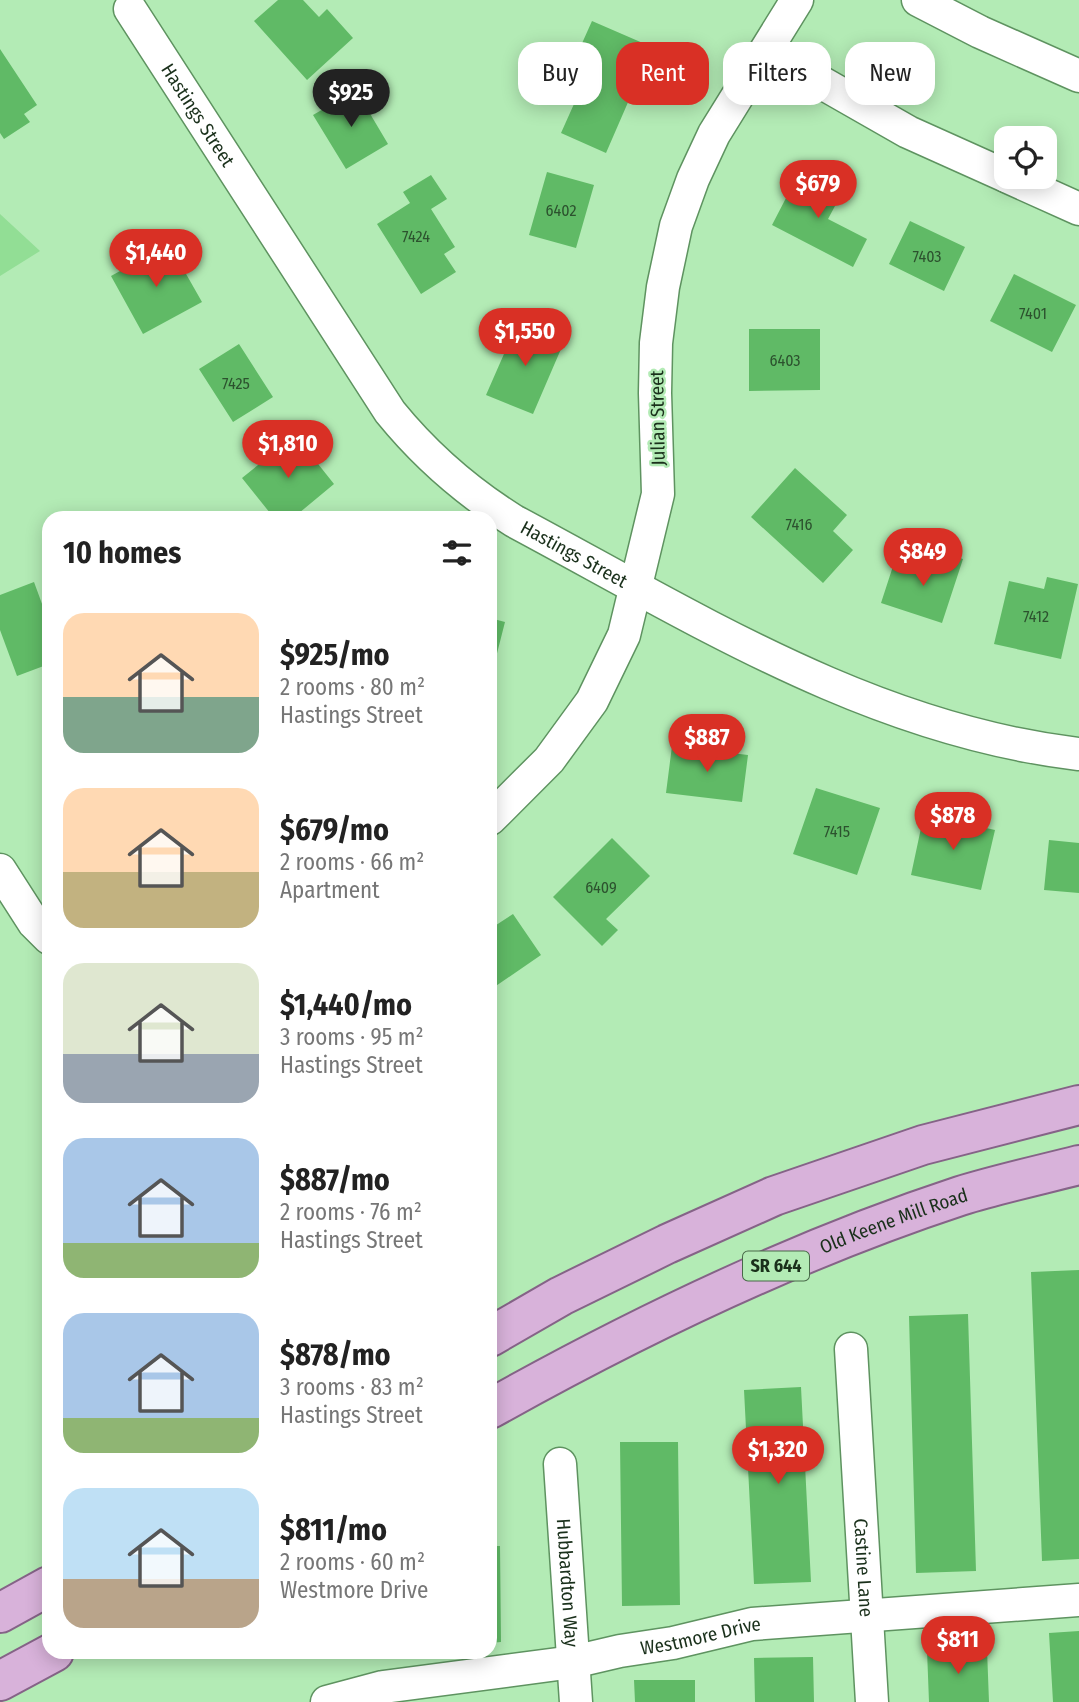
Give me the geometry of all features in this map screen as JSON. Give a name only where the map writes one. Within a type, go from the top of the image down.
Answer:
[{"type":"main road","points":[[497,1332],[631,1261],[774,1196],[923,1144],[1079,1105]]},
{"type":"main road","name":"Old Keene Mill Road","points":[[497,1405],[679,1310],[794,1258],[961,1196],[1079,1165]]},
{"type":"main road","points":[[0,1613],[42,1590]]},
{"type":"main road","points":[[0,1681],[42,1658]]},
{"type":"street","name":"Julian Street","points":[[771,42],[797,0]]},
{"type":"street","points":[[918,0],[980,32],[1079,76]]},
{"type":"street","name":"Hastings Street","points":[[130,9],[382,400],[410,436],[445,472],[490,506],[674,608],[805,675],[892,709],[958,730],[1079,754]]},
{"type":"street","points":[[831,88],[908,132],[994,170]]},
{"type":"street","name":"Julian Street","points":[[497,813],[549,760],[592,701],[624,635],[659,494],[655,393],[656,343],[663,286],[676,226],[692,179],[714,134],[732,105]]},
{"type":"street","points":[[1035,189],[1079,209]]},
{"type":"street","points":[[0,870],[42,931]]},
{"type":"street","name":"Castine Lane","points":[[851,1349],[872,1702]]},
{"type":"street","name":"Hubbardton Way","points":[[560,1464],[576,1702]]},
{"type":"street","name":"Westmore Drive","points":[[327,1702],[383,1687],[573,1662],[673,1643],[752,1624],[1079,1600]]},
{"type":"green space","points":[[0,214],[40,251],[0,276]]},
{"type":"building","points":[[278,0],[303,0],[319,17],[327,9],[353,38],[307,80],[254,21]]},
{"type":"building","points":[[592,21],[640,42],[616,42],[616,105],[627,105],[606,153],[561,133],[574,105],[602,105],[602,42],[583,42]]},
{"type":"building","points":[[0,49],[37,105],[24,114],[30,122],[4,139],[0,133]]},
{"type":"building","points":[[356,90],[388,144],[346,169],[313,115]]},
{"type":"building","points":[[800,171],[842,193],[828,219],[867,239],[853,267],[772,225]]},
{"type":"building","points":[[547,172],[594,185],[576,248],[529,235]]},
{"type":"building","points":[[431,175],[447,199],[431,209],[455,247],[444,254],[456,272],[421,294],[377,224],[410,203],[403,192]]},
{"type":"building","points":[[910,221],[965,247],[944,291],[889,264]]},
{"type":"building","points":[[169,244],[202,302],[143,334],[111,276]]},
{"type":"building","points":[[1014,274],[1076,305],[1052,352],[990,321]]},
{"type":"building","points":[[518,322],[564,342],[533,414],[486,395]]},
{"type":"building","points":[[749,329],[820,329],[820,390],[749,391]]},
{"type":"building","points":[[239,344],[273,397],[233,422],[199,369]]},
{"type":"building","points":[[295,435],[334,484],[301,511],[268,511],[242,478]]},
{"type":"building","points":[[795,468],[847,515],[833,531],[853,550],[823,583],[751,517]]},
{"type":"building","points":[[944,553],[963,559],[942,623],[881,603],[895,560],[937,573]]},
{"type":"building","points":[[1047,577],[1078,584],[1061,659],[994,644],[1009,581],[1044,589]]},
{"type":"building","points":[[34,582],[42,604],[42,667],[17,676],[0,630],[0,595]]},
{"type":"building","points":[[497,620],[505,622],[497,653]]},
{"type":"building","points":[[672,746],[748,755],[742,802],[666,793]]},
{"type":"building","points":[[816,788],[880,808],[857,875],[793,854]]},
{"type":"building","points":[[924,814],[995,830],[981,890],[911,875]]},
{"type":"building","points":[[612,838],[650,876],[606,919],[618,930],[602,946],[553,897]]},
{"type":"building","points":[[1049,840],[1079,843],[1079,893],[1044,890]]},
{"type":"building","points":[[513,914],[541,955],[497,985],[497,924]]},
{"type":"building","points":[[1079,1270],[1079,1559],[1042,1561],[1031,1272]]},
{"type":"building","points":[[968,1314],[976,1571],[916,1573],[909,1316]]},
{"type":"building","points":[[801,1387],[811,1582],[754,1584],[744,1390]]},
{"type":"building","points":[[620,1442],[678,1442],[680,1605],[622,1606]]},
{"type":"building","points":[[497,1546],[500,1546],[501,1642],[497,1642]]},
{"type":"building","points":[[1079,1631],[1079,1702],[1053,1702],[1049,1633]]},
{"type":"building","points":[[987,1649],[989,1702],[929,1702],[927,1650]]},
{"type":"building","points":[[813,1657],[814,1702],[755,1702],[754,1658]]},
{"type":"building","points":[[634,1680],[695,1680],[695,1702],[635,1702]]}]
